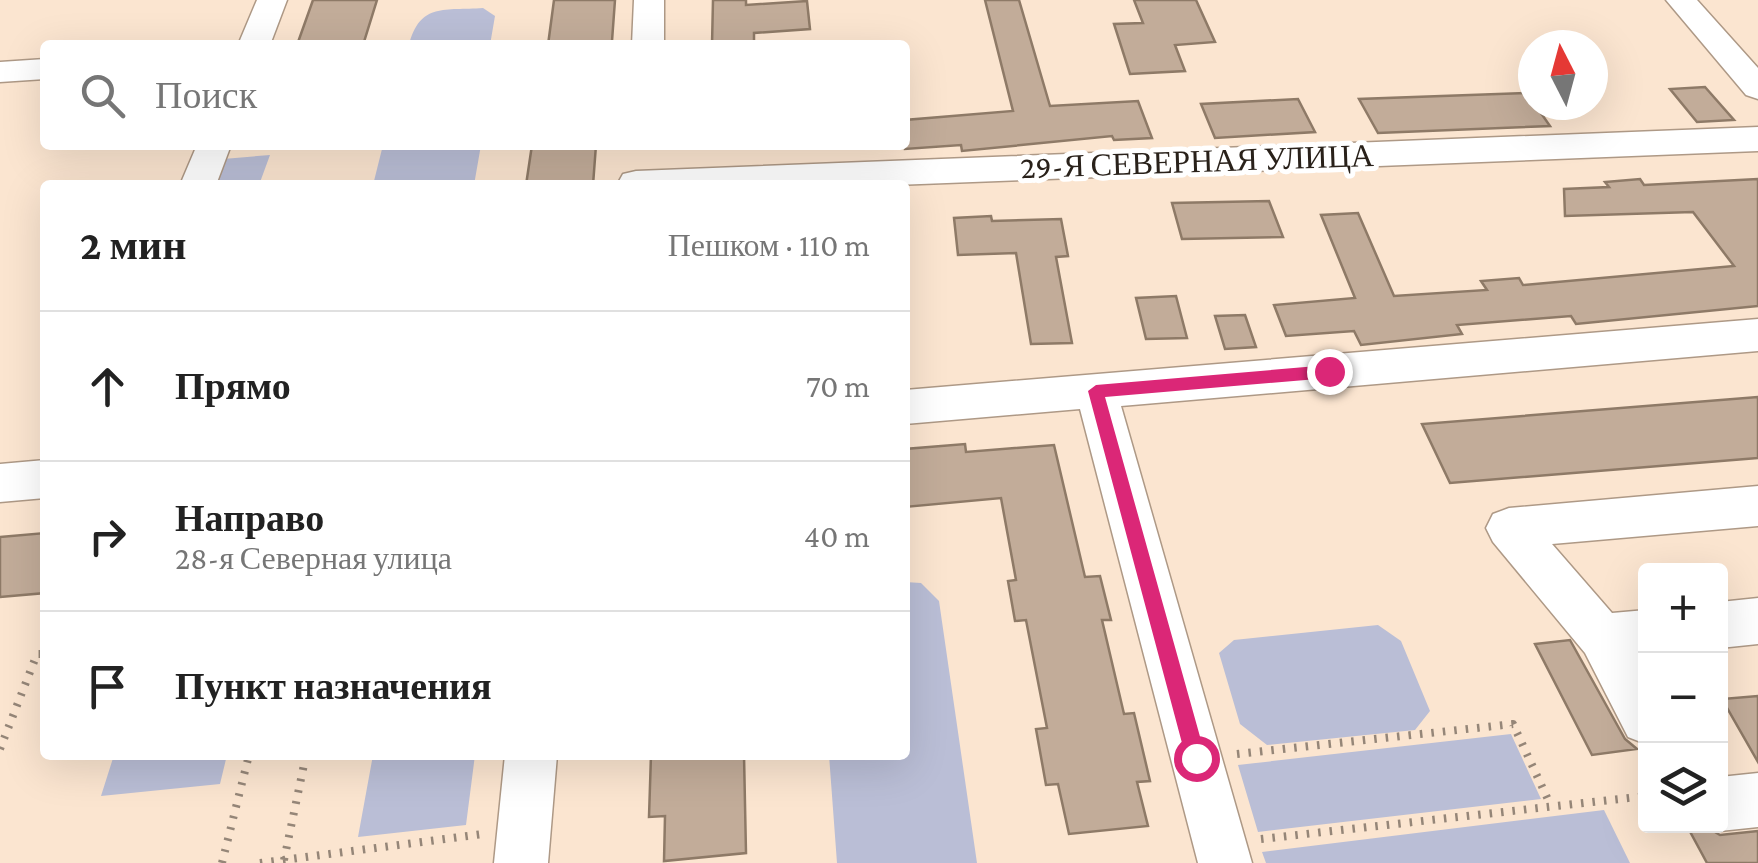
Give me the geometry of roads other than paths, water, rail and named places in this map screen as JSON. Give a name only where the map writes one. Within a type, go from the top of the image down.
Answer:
[{"type":"street","points":[[256,40],[272,0]]},
{"type":"street","points":[[648,40],[649,0]]},
{"type":"street","points":[[1680,0],[1758,88]]},
{"type":"street","points":[[0,72],[40,69]]},
{"type":"street","name":"29-Я СЕВЕРНАЯ УЛИЦА","points":[[736,180],[1758,139]]},
{"type":"street","points":[[200,180],[211,150]]},
{"type":"street","points":[[636,180],[639,150]]},
{"type":"street","points":[[910,407],[1758,335]]},
{"type":"street","points":[[1096,391],[1222,853]]},
{"type":"street","points":[[0,483],[40,479]]},
{"type":"street","points":[[1638,688],[1624,635],[1509,528],[1758,506]]},
{"type":"street","points":[[1728,624],[1758,621]]},
{"type":"street","points":[[500,849],[529,760]]},
{"type":"street","points":[[1728,803],[1758,800]]}]
